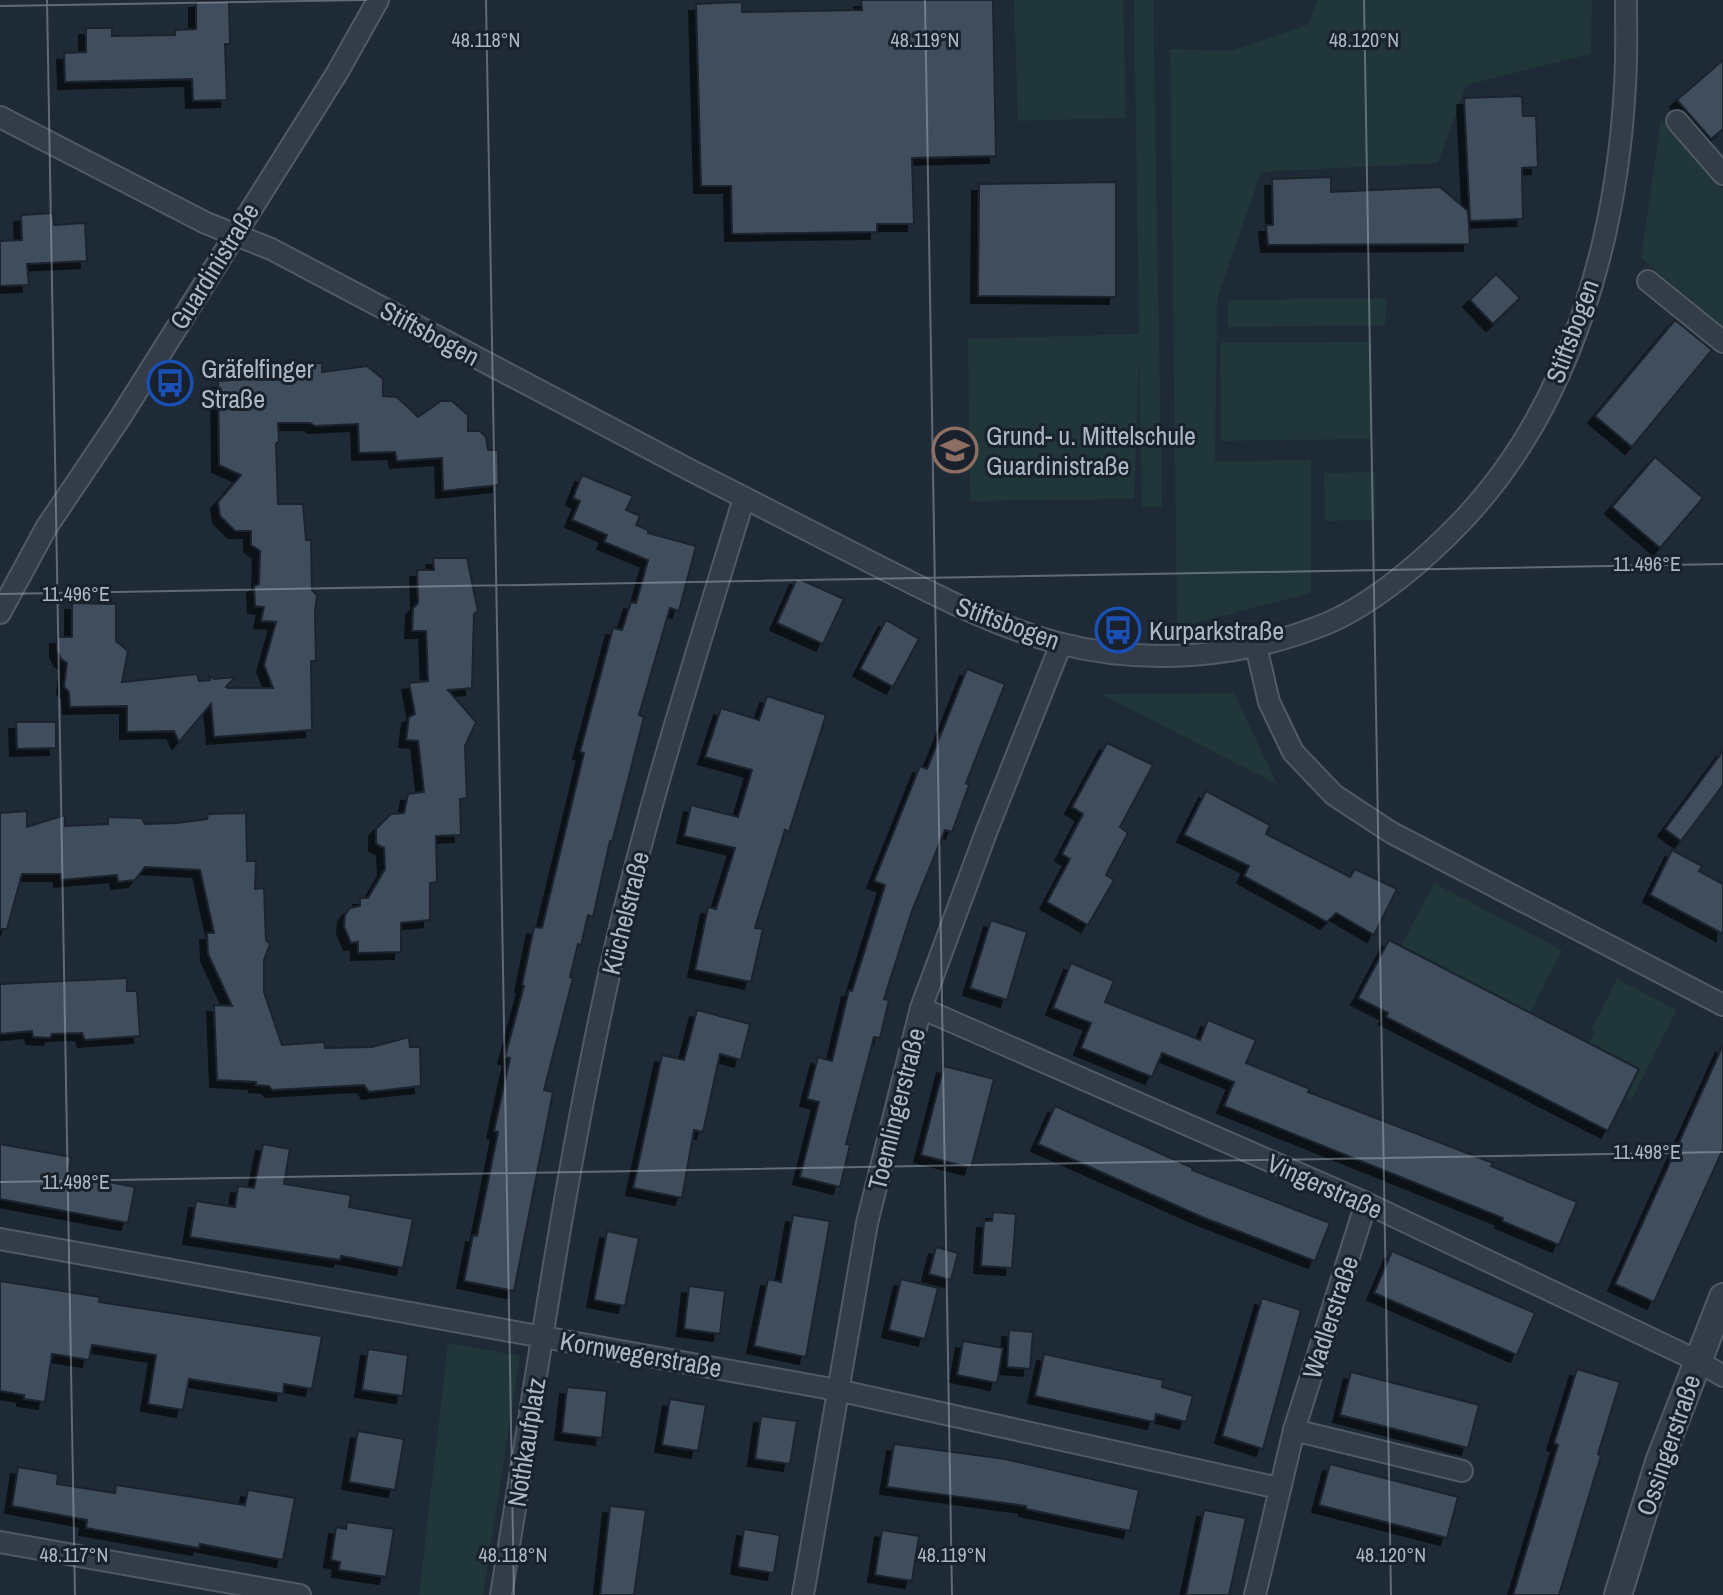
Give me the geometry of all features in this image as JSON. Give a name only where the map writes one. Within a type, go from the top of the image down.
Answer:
[{"type":"street","name":"Guardinistraße","points":[[0,613],[46,528],[120,418],[337,73],[378,0]]},
{"type":"street","name":"Stiftsbogen","points":[[235,235],[271,249],[744,498],[983,619],[1061,644],[1129,654],[1180,657],[1256,646],[1331,622],[1384,590],[1439,545],[1483,499],[1544,406],[1577,331],[1600,251],[1614,184],[1625,87],[1626,0]]},
{"type":"street","points":[[0,117],[235,235]]},
{"type":"street","points":[[1677,121],[1723,174]]},
{"type":"street","points":[[1648,281],[1723,342]]},
{"type":"street","name":"Küchelstraße","points":[[544,1337],[563,1208],[605,991],[660,778],[744,498]]},
{"type":"street","name":"Toemlingerstraße","points":[[803,1595],[867,1223],[921,1008],[1061,644]]},
{"type":"street","points":[[1256,646],[1269,702],[1293,752],[1334,795],[1392,833],[1723,1005]]},
{"type":"street","name":"Vingerstraße","points":[[921,1008],[1366,1203],[1698,1361],[1723,1376]]},
{"type":"street","name":"Wadlerstraße","points":[[1255,1595],[1294,1430],[1366,1203]]},
{"type":"street","name":"Kornwegerstraße","points":[[0,1239],[837,1390],[1279,1488]]},
{"type":"street","name":"Ossingerstraße","points":[[1618,1595],[1659,1462],[1723,1297]]},
{"type":"street","name":"Nothkaufplatz","points":[[501,1595],[544,1337]]},
{"type":"street","points":[[1294,1430],[1462,1471]]},
{"type":"street","points":[[0,1542],[300,1595]]},
{"type":"green space","points":[[1014,0],[1123,0],[1126,118],[1018,121]]},
{"type":"green space","points":[[1134,0],[1153,0],[1162,507],[1142,507],[1139,358],[1134,499],[970,501],[968,339],[1139,334]]},
{"type":"green space","points":[[1317,0],[1592,0],[1591,54],[1466,85],[1438,163],[1261,172],[1217,299],[1215,461],[1311,460],[1311,593],[1177,628],[1170,49],[1231,51],[1309,24]]},
{"type":"green space","points":[[1661,120],[1723,189],[1723,327],[1641,258]]},
{"type":"green space","points":[[1387,298],[1385,325],[1228,327],[1228,300]]},
{"type":"green space","points":[[1371,342],[1372,439],[1221,441],[1220,343]]},
{"type":"green space","points":[[1375,472],[1376,520],[1325,521],[1324,473]]},
{"type":"green space","points":[[1234,693],[1277,784],[1100,694]]},
{"type":"green space","points":[[1434,883],[1562,950],[1530,1013],[1419,956],[1386,1017],[1371,1005]]},
{"type":"green space","points":[[1617,979],[1677,1010],[1631,1100],[1625,1097],[1639,1069],[1589,1043],[1595,1031],[1592,1028]]},
{"type":"green space","points":[[448,1343],[520,1356],[483,1595],[419,1595]]},
{"type":"building","points":[[861,0],[993,0],[996,156],[912,158],[914,224],[877,224],[877,232],[732,234],[731,186],[701,186],[696,4],[742,2],[742,12],[862,10]]},
{"type":"building","points":[[196,1],[229,1],[230,44],[225,44],[227,100],[193,101],[192,79],[65,82],[64,53],[86,52],[86,28],[112,28],[112,36],[175,35],[175,30],[196,29]]},
{"type":"building","points":[[1723,60],[1723,129],[1711,139],[1677,100]]},
{"type":"building","points":[[1522,96],[1523,116],[1536,116],[1538,167],[1522,168],[1523,219],[1470,221],[1464,98]]},
{"type":"building","points":[[1331,177],[1331,192],[1440,187],[1468,211],[1470,244],[1268,245],[1266,225],[1273,225],[1272,179]]},
{"type":"building","points":[[1116,182],[1116,297],[978,296],[979,184]]},
{"type":"building","points":[[53,213],[54,225],[85,223],[87,261],[27,264],[29,285],[0,286],[0,241],[22,240],[21,215]]},
{"type":"building","points":[[1496,274],[1520,298],[1493,324],[1470,300]]},
{"type":"building","points":[[1675,320],[1712,350],[1632,447],[1595,416]]},
{"type":"building","points":[[259,363],[322,363],[322,372],[367,366],[383,379],[383,396],[397,397],[418,417],[441,401],[452,401],[468,415],[468,431],[480,431],[486,437],[488,450],[498,450],[499,485],[443,491],[442,458],[397,461],[395,452],[359,453],[358,424],[315,426],[310,423],[278,423],[278,504],[303,504],[306,540],[311,540],[312,590],[317,595],[316,661],[311,661],[312,730],[214,737],[211,704],[179,742],[174,731],[127,732],[127,706],[70,707],[69,692],[64,687],[67,663],[57,650],[57,637],[72,637],[72,603],[116,604],[116,641],[128,651],[122,682],[197,674],[199,681],[210,680],[209,676],[214,679],[235,677],[228,688],[273,688],[264,665],[276,622],[261,621],[264,607],[255,606],[254,586],[259,584],[260,551],[251,545],[251,531],[235,531],[220,516],[218,502],[241,475],[219,465],[218,381],[250,379]]},
{"type":"building","points":[[1655,457],[1703,498],[1660,548],[1612,507]]},
{"type":"building","points":[[582,475],[633,496],[626,510],[640,516],[636,525],[648,530],[648,533],[696,546],[679,611],[670,608],[639,715],[644,717],[593,917],[588,915],[581,945],[578,944],[570,977],[573,978],[544,1090],[553,1092],[514,1291],[464,1281],[473,1235],[477,1236],[498,1132],[494,1131],[510,1058],[505,1057],[524,986],[534,927],[542,928],[584,753],[580,752],[613,628],[622,630],[631,602],[636,603],[648,560],[604,542],[607,535],[572,520],[580,501],[573,498]]},
{"type":"building","points":[[433,558],[467,558],[478,611],[474,614],[472,688],[448,690],[476,722],[465,746],[467,798],[460,799],[461,835],[436,836],[437,882],[430,883],[430,920],[401,923],[401,952],[358,953],[358,942],[351,943],[344,927],[345,915],[350,908],[360,906],[360,898],[368,898],[385,869],[384,848],[376,844],[376,829],[391,814],[404,813],[408,794],[424,792],[418,741],[406,740],[409,717],[415,714],[409,683],[428,681],[426,631],[412,631],[413,608],[418,603],[417,570],[434,570]]},
{"type":"building","points":[[797,578],[844,599],[823,644],[777,623]]},
{"type":"building","points":[[886,620],[919,639],[893,687],[860,669]]},
{"type":"building","points":[[967,669],[1005,684],[966,783],[969,785],[952,832],[945,830],[912,911],[884,999],[889,1000],[880,1038],[874,1037],[846,1144],[850,1145],[840,1187],[800,1177],[819,1102],[807,1099],[818,1057],[832,1061],[849,990],[852,991],[885,885],[874,881],[920,766],[927,769]]},
{"type":"building","points":[[767,696],[826,715],[789,832],[785,830],[755,928],[763,929],[751,982],[695,970],[708,907],[716,909],[735,848],[684,836],[691,805],[738,817],[752,770],[705,757],[721,708],[759,720]]},
{"type":"building","points":[[16,722],[56,722],[56,748],[17,749]]},
{"type":"building","points":[[1107,743],[1153,765],[1120,827],[1128,833],[1106,875],[1114,880],[1088,925],[1047,902],[1070,859],[1062,854],[1083,814],[1072,807]]},
{"type":"building","points":[[1723,751],[1723,785],[1681,841],[1665,829]]},
{"type":"building","points":[[1206,791],[1270,825],[1266,834],[1350,877],[1355,869],[1397,889],[1374,935],[1336,913],[1327,922],[1244,876],[1249,866],[1184,835]]},
{"type":"building","points":[[27,811],[27,827],[65,815],[65,826],[108,824],[108,817],[142,818],[145,824],[207,819],[208,814],[246,813],[247,861],[256,861],[255,889],[264,888],[266,940],[270,944],[264,960],[264,992],[282,1045],[324,1042],[325,1048],[372,1047],[409,1037],[410,1047],[420,1047],[421,1086],[369,1092],[364,1085],[272,1090],[269,1086],[256,1085],[256,1082],[217,1080],[214,1005],[232,1006],[208,954],[207,933],[214,933],[200,870],[145,867],[135,880],[118,882],[117,875],[61,880],[61,874],[22,874],[7,929],[0,929],[0,813]]},
{"type":"building","points":[[1672,850],[1702,866],[1699,871],[1723,884],[1723,934],[1650,895]]},
{"type":"building","points":[[991,920],[1027,932],[1007,1000],[970,988]]},
{"type":"building","points":[[1389,940],[1639,1069],[1608,1131],[1386,1017],[1388,1013],[1358,998]]},
{"type":"building","points":[[1071,963],[1114,981],[1105,1002],[1200,1040],[1208,1020],[1256,1040],[1246,1063],[1310,1089],[1308,1092],[1493,1163],[1491,1166],[1577,1202],[1559,1245],[1502,1221],[1503,1218],[1224,1106],[1234,1082],[1162,1053],[1152,1077],[1081,1048],[1091,1023],[1053,1008]]},
{"type":"building","points":[[127,978],[127,991],[137,991],[140,1036],[85,1040],[82,1033],[52,1034],[50,1038],[33,1037],[32,1031],[0,1034],[0,984]]},
{"type":"building","points":[[697,1010],[750,1024],[741,1060],[720,1054],[703,1132],[694,1130],[682,1198],[633,1188],[662,1055],[684,1060]]},
{"type":"building","points":[[1723,1045],[1723,1149],[1654,1302],[1615,1284]]},
{"type":"building","points":[[944,1066],[994,1079],[971,1168],[921,1155]]},
{"type":"building","points":[[1055,1106],[1192,1170],[1330,1223],[1315,1261],[1202,1217],[1038,1144]]},
{"type":"building","points":[[0,1144],[71,1157],[68,1174],[135,1187],[128,1223],[0,1199]]},
{"type":"building","points":[[263,1144],[290,1149],[284,1184],[351,1195],[349,1207],[413,1219],[403,1268],[341,1256],[340,1260],[190,1237],[196,1201],[235,1207],[238,1186],[254,1188]]},
{"type":"building","points":[[993,1212],[1016,1214],[1012,1268],[981,1266],[984,1221],[992,1221]]},
{"type":"building","points":[[793,1215],[830,1221],[806,1357],[754,1346],[768,1279],[781,1282]]},
{"type":"building","points":[[607,1231],[639,1238],[625,1306],[594,1300]]},
{"type":"building","points":[[936,1247],[958,1253],[951,1280],[929,1274]]},
{"type":"building","points":[[1392,1251],[1535,1313],[1517,1355],[1374,1293]]},
{"type":"building","points":[[901,1279],[938,1288],[925,1339],[889,1330]]},
{"type":"building","points":[[0,1281],[100,1297],[99,1302],[322,1336],[312,1389],[284,1384],[283,1394],[189,1379],[183,1410],[148,1404],[156,1355],[92,1345],[89,1360],[52,1354],[45,1402],[0,1391]]},
{"type":"building","points":[[689,1286],[725,1291],[720,1334],[684,1329]]},
{"type":"building","points":[[1262,1298],[1301,1310],[1263,1449],[1222,1436]]},
{"type":"building","points":[[1009,1330],[1033,1332],[1030,1369],[1007,1367]]},
{"type":"building","points":[[963,1341],[1003,1348],[997,1383],[957,1375]]},
{"type":"building","points":[[368,1349],[408,1355],[403,1396],[362,1390]]},
{"type":"building","points":[[1044,1354],[1163,1380],[1162,1387],[1193,1396],[1186,1422],[1156,1414],[1154,1422],[1035,1396]]},
{"type":"building","points":[[1577,1369],[1620,1382],[1598,1454],[1601,1456],[1559,1595],[1513,1595],[1558,1445],[1554,1443]]},
{"type":"building","points":[[1351,1372],[1479,1405],[1468,1448],[1340,1415]]},
{"type":"building","points":[[567,1387],[607,1391],[602,1438],[562,1433]]},
{"type":"building","points":[[670,1399],[706,1405],[698,1451],[662,1445]]},
{"type":"building","points":[[761,1416],[797,1421],[790,1464],[755,1459]]},
{"type":"building","points":[[358,1431],[404,1439],[395,1490],[349,1482]]},
{"type":"building","points":[[894,1444],[1005,1459],[1139,1490],[1130,1531],[1026,1509],[1026,1506],[887,1487]]},
{"type":"building","points":[[1330,1464],[1458,1497],[1447,1538],[1319,1505]]},
{"type":"building","points":[[18,1467],[58,1474],[57,1484],[115,1493],[116,1485],[245,1505],[248,1490],[295,1498],[283,1560],[200,1544],[199,1548],[86,1528],[87,1520],[12,1506]]},
{"type":"building","points":[[610,1506],[646,1510],[634,1595],[600,1595]]},
{"type":"building","points":[[1204,1510],[1246,1518],[1229,1595],[1186,1595]]},
{"type":"building","points":[[347,1522],[394,1529],[386,1577],[339,1570],[340,1562],[331,1560],[336,1527],[346,1529]]},
{"type":"building","points":[[744,1529],[780,1535],[774,1573],[738,1567]]},
{"type":"building","points":[[882,1530],[919,1536],[912,1581],[875,1575]]},
{"type":"place","name":"Gräfelfinger Straße","points":[[170,383]]},
{"type":"place","name":"Grund- u. Mittelschule Guardinistraße","points":[[955,450]]},
{"type":"place","name":"Kurparkstraße","points":[[1118,630]]}]
